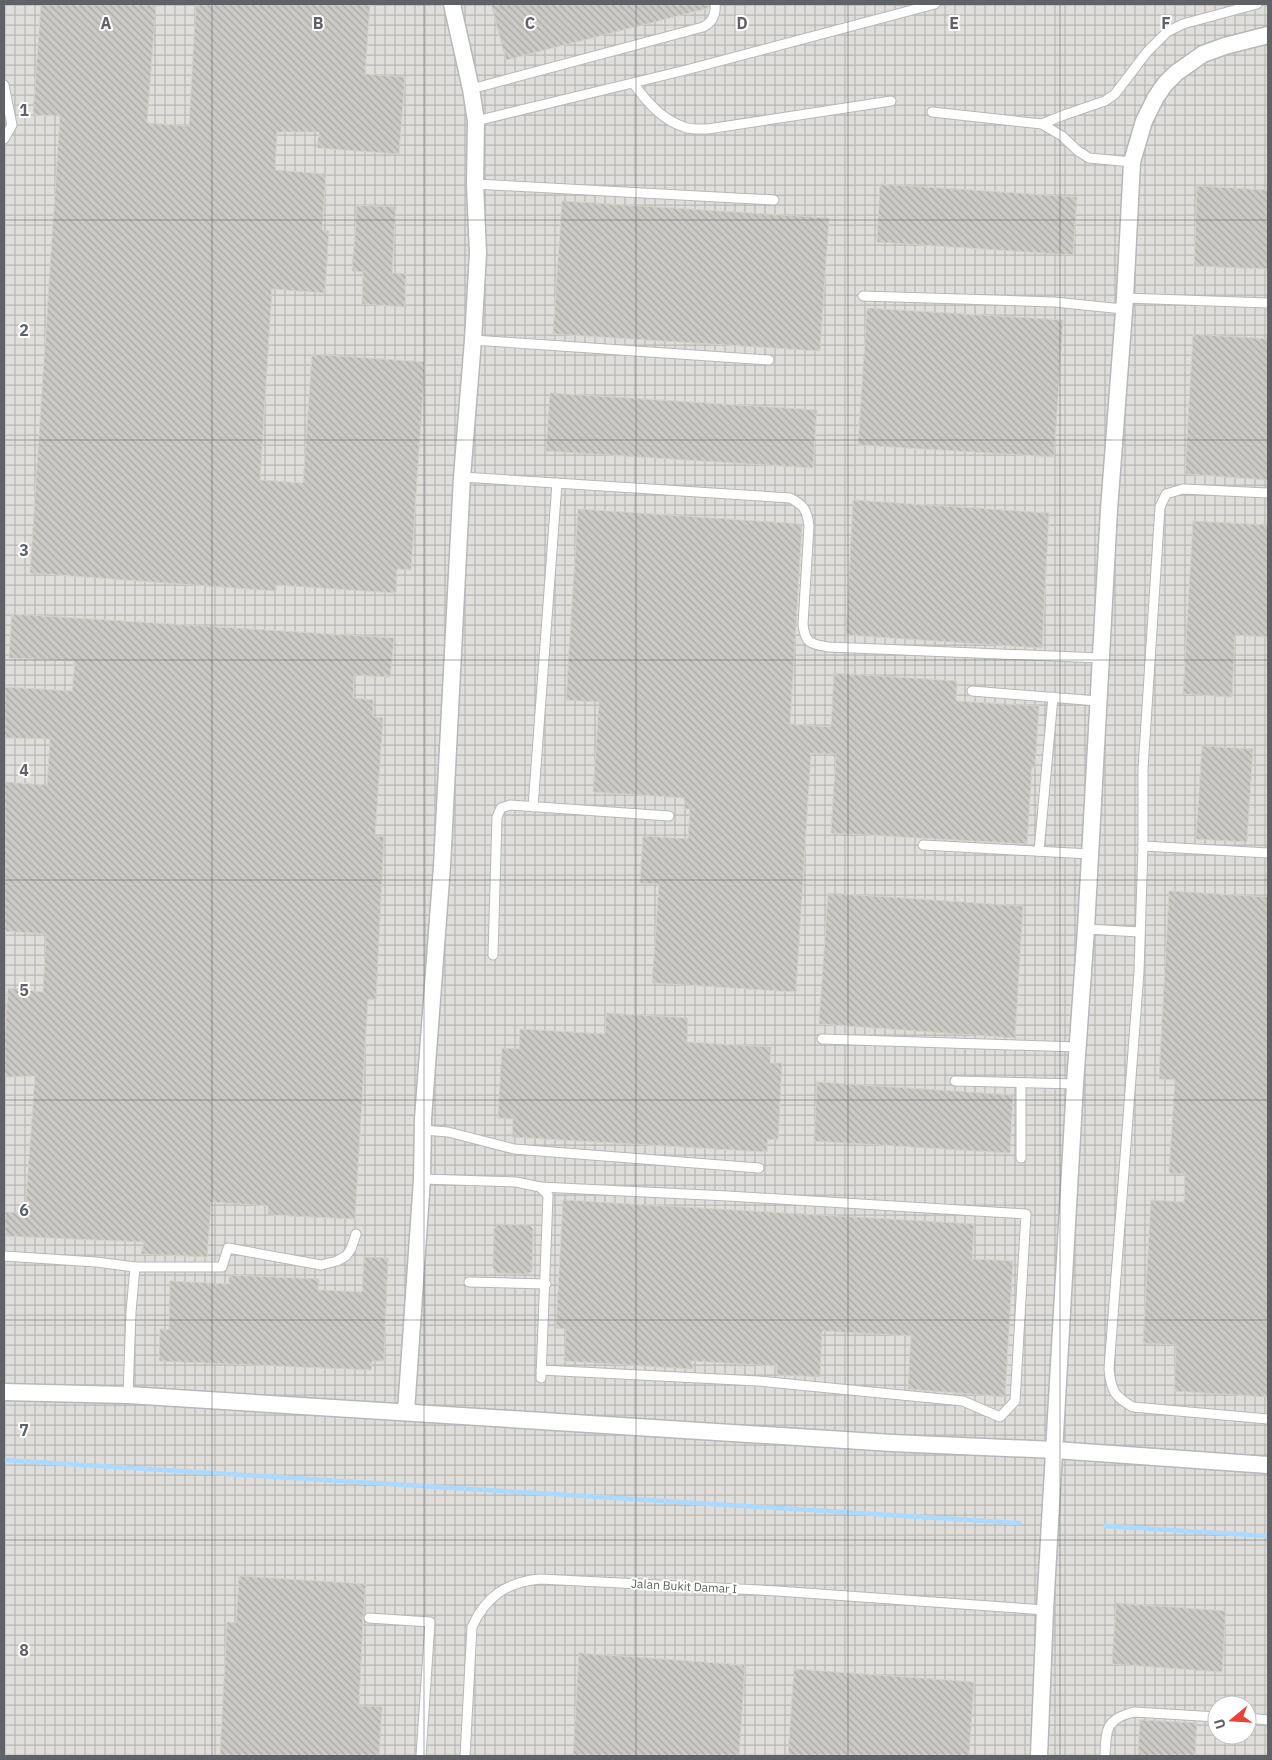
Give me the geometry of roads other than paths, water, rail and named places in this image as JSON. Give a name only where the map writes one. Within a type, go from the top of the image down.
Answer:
[{"type":"street","points":[[406,1412],[422,1179],[423,1130],[442,866],[462,477],[478,253],[475,184],[476,121],[472,89],[452,4]]},
{"type":"street","points":[[1039,1756],[1045,1610],[1075,1084],[1132,162],[1144,121],[1164,84],[1203,54],[1268,35]]},
{"type":"street","points":[[4,1392],[128,1395],[892,1443],[1055,1450],[1268,1465]]},
{"type":"lane","points":[[472,89],[703,27],[708,25],[715,14],[715,4]]},
{"type":"lane","points":[[476,121],[633,83],[934,4]]},
{"type":"lane","points":[[1042,124],[1105,101],[1115,94],[1147,52],[1167,32],[1183,24],[1257,4]]},
{"type":"lane","points":[[633,83],[663,117],[685,128],[708,130],[891,101]]},
{"type":"lane","points":[[4,85],[12,125],[4,139]]},
{"type":"lane","points":[[932,112],[1042,124],[1062,136],[1078,151],[1089,158],[1132,162]]},
{"type":"lane","points":[[475,184],[774,200]]},
{"type":"lane","points":[[863,296],[1124,304],[1268,303]]},
{"type":"lane","points":[[473,340],[769,360]]},
{"type":"lane","points":[[462,477],[790,498],[801,504],[808,514],[804,635],[808,641],[816,645],[829,647],[1101,658]]},
{"type":"lane","points":[[532,807],[558,484]]},
{"type":"lane","points":[[1268,492],[1182,489],[1166,494],[1160,507],[1142,769],[1143,846],[1138,981],[1109,1369],[1110,1381],[1114,1392],[1120,1400],[1133,1407],[1268,1418]]},
{"type":"lane","points":[[972,691],[1098,701]]},
{"type":"lane","points":[[1039,851],[1053,697]]},
{"type":"lane","points":[[493,955],[497,817],[501,808],[510,805],[669,816]]},
{"type":"lane","points":[[923,845],[1090,854]]},
{"type":"lane","points":[[1143,846],[1268,853]]},
{"type":"lane","points":[[1086,929],[1140,932]]},
{"type":"lane","points":[[822,1039],[1078,1047]]},
{"type":"lane","points":[[954,1080],[1075,1084]]},
{"type":"lane","points":[[1021,1083],[1021,1158]]},
{"type":"lane","points":[[423,1130],[448,1132],[514,1149],[759,1168]]},
{"type":"lane","points":[[422,1179],[516,1182],[540,1187],[1026,1214],[1015,1401],[1000,1417],[963,1401],[758,1381],[541,1374],[548,1195],[540,1187]]},
{"type":"lane","points":[[4,1256],[96,1262],[135,1267],[222,1267],[228,1248],[321,1265],[337,1262],[346,1256],[351,1249],[356,1234]]},
{"type":"lane","points":[[128,1395],[131,1312],[135,1267]]},
{"type":"lane","points":[[469,1282],[546,1284]]},
{"type":"lane","name":"Jalan Bukit Damar I","points":[[465,1756],[472,1627],[477,1615],[487,1602],[505,1588],[524,1581],[540,1579],[777,1591],[1045,1610]]},
{"type":"lane","points":[[369,1618],[430,1622],[421,1756]]},
{"type":"lane","points":[[1106,1756],[1106,1734],[1109,1724],[1114,1718],[1124,1714],[1134,1712],[1207,1716]]},
{"type":"waterway","points":[[4,1460],[1019,1523]]},
{"type":"waterway","points":[[1105,1526],[1268,1536]]}]
